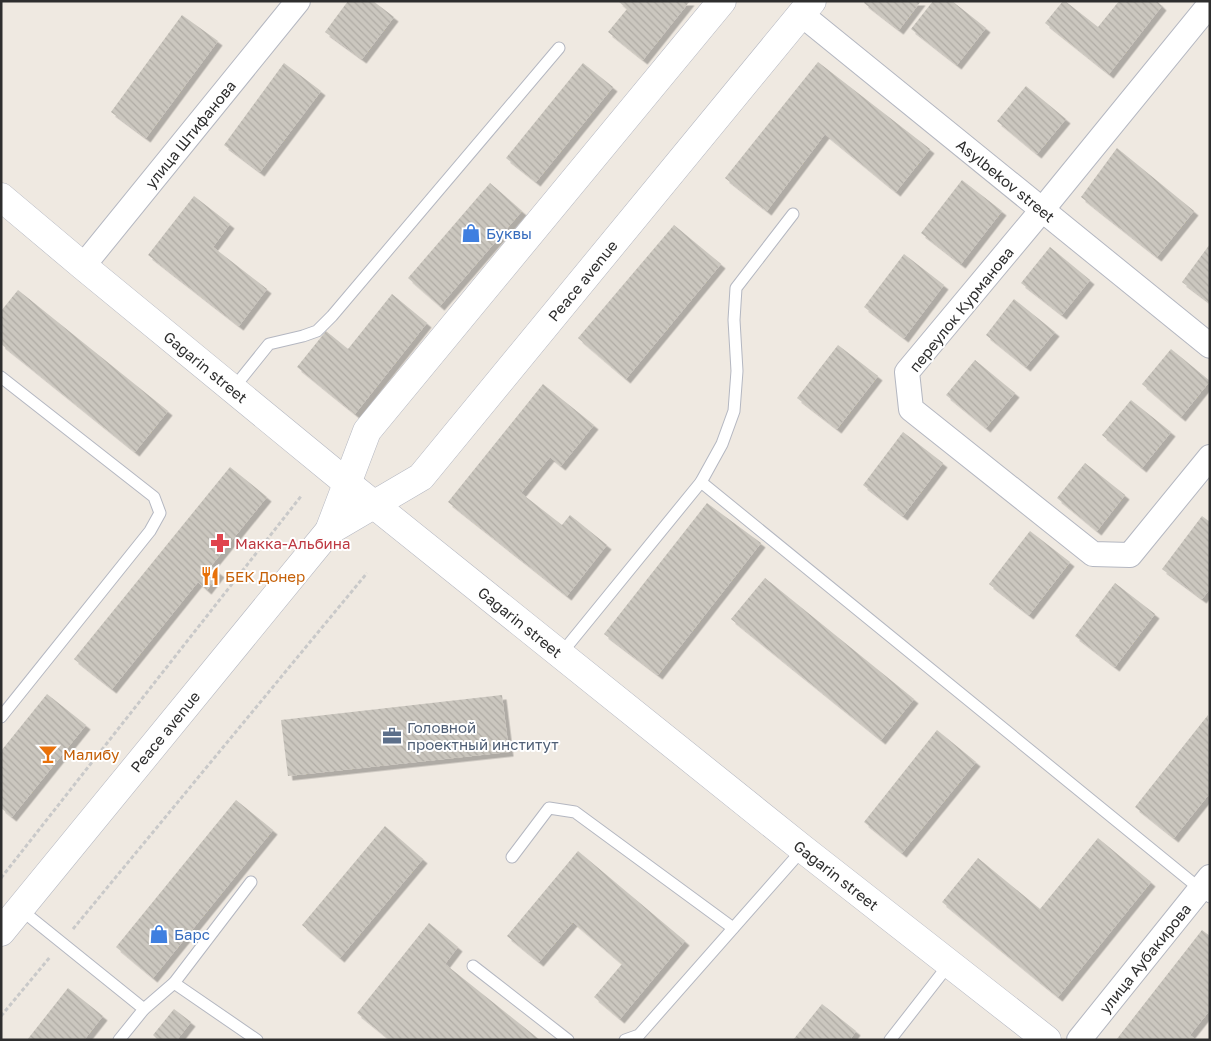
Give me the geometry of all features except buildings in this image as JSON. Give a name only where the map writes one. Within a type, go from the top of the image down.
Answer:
[{"type":"main road","name":"Peace avenue","points":[[1,932],[329,531],[367,431],[722,1]]},
{"type":"main road","name":"Peace avenue","points":[[329,531],[421,477],[807,8]]},
{"type":"main road","name":"Gagarin street","points":[[3,201],[232,390],[560,655],[1047,1040]]},
{"type":"street","name":"улица Штифанова","points":[[83,266],[298,1]]},
{"type":"street","name":"переулок Курманова","points":[[1210,4],[907,372],[911,409],[1093,554],[1130,555],[1210,457]]},
{"type":"street","name":"Asylbekov street","points":[[807,8],[1042,210],[1210,346]]},
{"type":"street","name":"улица Аубакирова","points":[[1079,1040],[1207,887]]},
{"type":"lane","points":[[232,390],[269,344],[317,331],[332,316],[560,48]]},
{"type":"lane","points":[[560,655],[701,482],[722,444],[734,410],[737,371],[734,320],[736,288],[793,214]]},
{"type":"lane","points":[[1,378],[154,497],[160,513],[150,531],[1,717]]},
{"type":"lane","points":[[701,482],[1207,887]]},
{"type":"lane","points":[[512,857],[549,808],[575,812],[733,928]]},
{"type":"lane","points":[[625,1040],[639,1035],[803,849]]},
{"type":"lane","points":[[119,1040],[144,1009],[174,983],[251,882]]},
{"type":"lane","points":[[20,909],[144,1009]]},
{"type":"lane","points":[[890,1040],[950,963]]},
{"type":"lane","points":[[473,966],[568,1040]]},
{"type":"lane","points":[[174,983],[257,1040]]},
{"type":"path","points":[[1,878],[302,495]]},
{"type":"path","points":[[1,1016],[367,574]]},
{"type":"place","name":"Буквы","points":[[471,233]]},
{"type":"place","name":"Макка-Альбина","points":[[220,543]]},
{"type":"place","name":"БЕК Донер","points":[[210,576]]},
{"type":"place","name":"Головной проектный институт","points":[[392,736]]},
{"type":"place","name":"Малибу","points":[[48,754]]},
{"type":"place","name":"Барс","points":[[159,934]]}]
